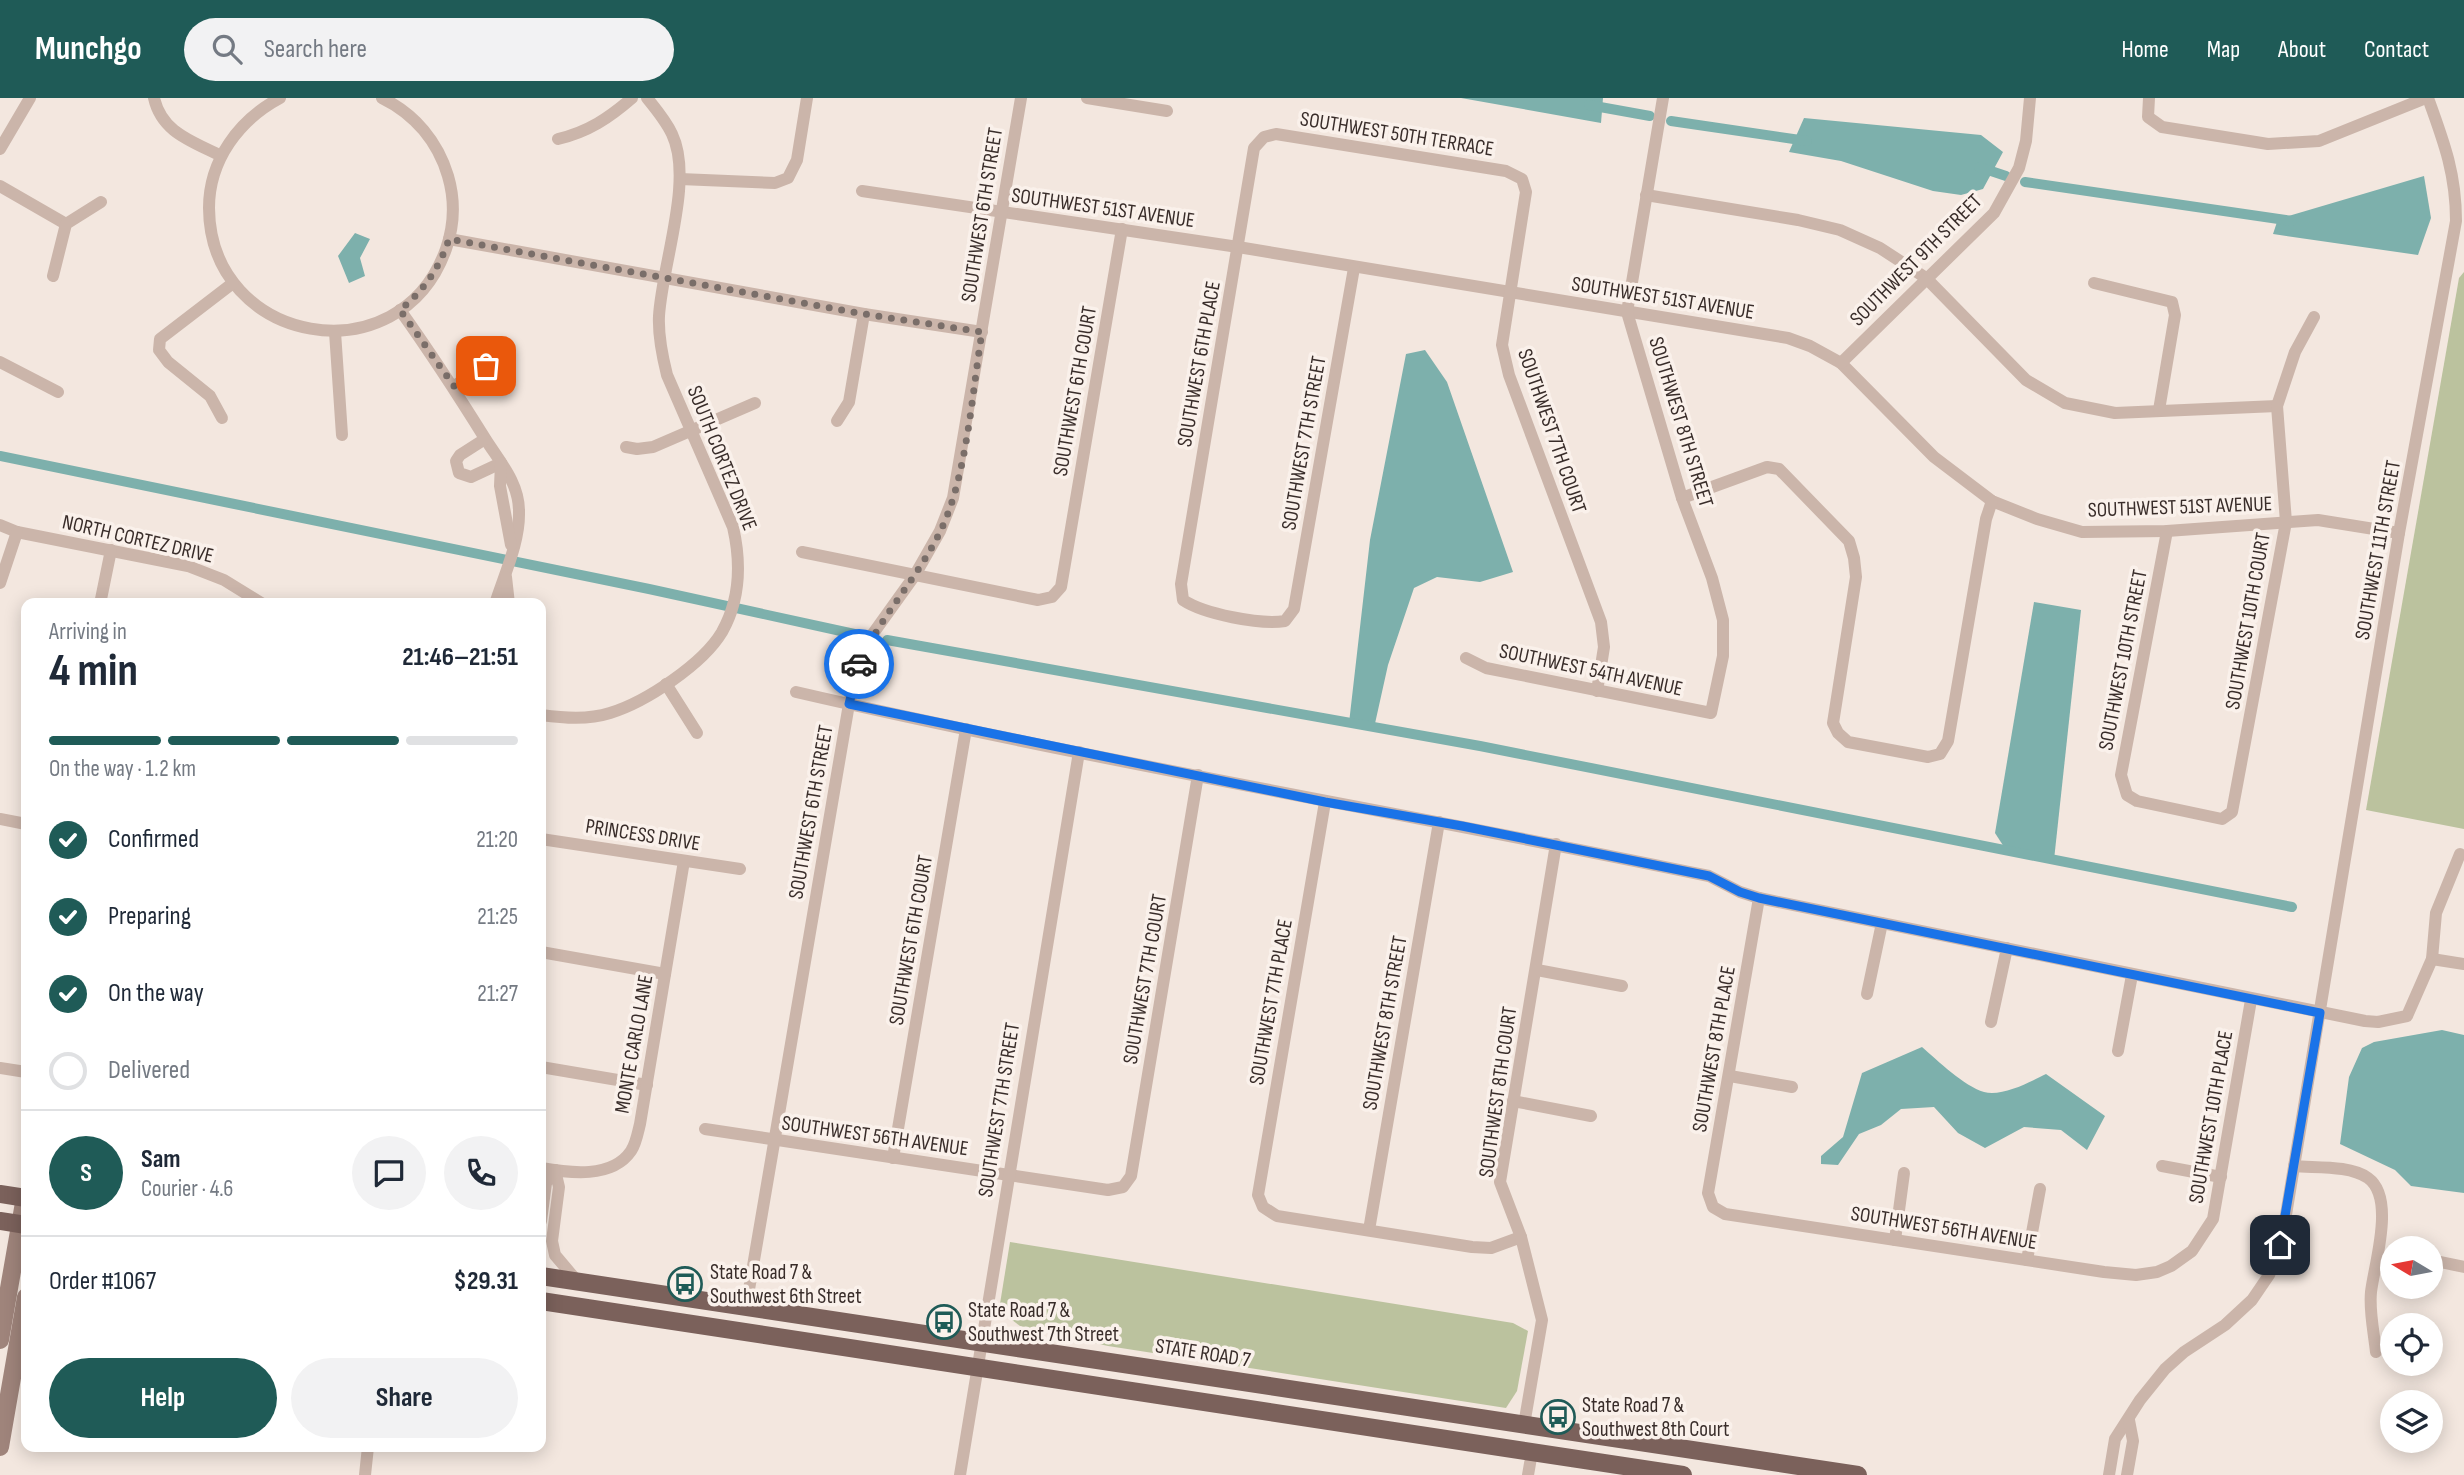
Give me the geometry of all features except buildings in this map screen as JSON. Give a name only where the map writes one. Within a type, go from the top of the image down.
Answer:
[{"type":"main road","points":[[0,1194],[21,1195]]},
{"type":"main road","points":[[0,1221],[21,1225]]},
{"type":"main road","points":[[0,1340],[21,1235]]},
{"type":"main road","name":"STATE ROAD 7","points":[[546,1277],[1524,1424],[1821,1472],[1858,1475]]},
{"type":"main road","points":[[546,1302],[1683,1475]]},
{"type":"main road","points":[[699,1325],[731,1320],[746,1307]]},
{"type":"main road","points":[[0,1447],[21,1326]]},
{"type":"main road","points":[[1470,1443],[1507,1438],[1524,1424]]},
{"type":"main road","points":[[1532,1452],[1550,1437],[1569,1432]]},
{"type":"street","points":[[0,149],[30,98]]},
{"type":"street","points":[[154,98],[156,109],[169,128],[221,156]]},
{"type":"street","points":[[280,98],[252,115],[221,156],[211,188],[209,221],[217,253],[233,283],[257,306],[278,319],[302,328],[335,332],[380,321],[400,310],[431,279],[442,260],[449,239],[452,221],[450,184],[438,149],[415,120],[382,98]]},
{"type":"street","points":[[558,139],[582,133],[605,120],[632,98]]},
{"type":"street","name":"SOUTH CORTEZ DRIVE","points":[[546,715],[572,718],[611,713],[666,684],[705,654],[726,624],[734,597],[738,565],[733,527],[667,374],[660,347],[659,319],[664,277],[680,179],[673,134],[647,98]]},
{"type":"street","points":[[680,179],[775,183],[789,178],[797,160],[807,98]]},
{"type":"street","name":"SOUTHWEST 6TH STREET","points":[[746,1307],[849,704],[858,667],[872,635],[915,575],[940,531],[953,498],[1021,98]]},
{"type":"street","points":[[1087,98],[1167,111]]},
{"type":"street","name":"SOUTHWEST 8TH STREET","points":[[1663,98],[1627,312],[1682,498],[1712,578],[1724,620],[1723,656],[1711,713]]},
{"type":"street","name":"SOUTHWEST 9TH STREET","points":[[1841,363],[1994,213],[2019,168],[2026,141],[2030,98]]},
{"type":"street","points":[[2149,98],[2148,117],[2162,127],[2268,144],[2319,141],[2427,98]]},
{"type":"street","name":"SOUTHWEST 11TH STREET","points":[[2109,1475],[2115,1438],[2140,1400],[2165,1369],[2184,1352],[2225,1325],[2252,1300],[2269,1275],[2280,1245],[2399,533],[2455,221],[2456,190],[2450,156],[2427,98]]},
{"type":"street","name":"SOUTHWEST 50TH TERRACE","points":[[1264,137],[1276,134],[1506,171],[1522,179]]},
{"type":"street","name":"SOUTHWEST 6TH PLACE","points":[[1264,137],[1254,148],[1181,584],[1183,600],[1195,608],[1271,624],[1285,621]]},
{"type":"street","name":"SOUTHWEST 7TH COURT","points":[[1522,179],[1526,192],[1502,345],[1508,375],[1601,622],[1604,647],[1597,691]]},
{"type":"street","points":[[0,187],[66,224]]},
{"type":"street","name":"SOUTHWEST 51ST AVENUE","points":[[862,191],[1238,247],[1788,338],[1810,345],[1841,363],[1934,457],[1992,501],[2037,519],[2082,532],[2166,531],[2318,520],[2399,533]]},
{"type":"street","points":[[1646,195],[1798,220],[1840,230],[1880,248],[1926,278],[2026,380],[2065,403],[2115,413],[2277,406]]},
{"type":"street","points":[[53,276],[66,224],[101,202]]},
{"type":"street","name":"SOUTHWEST 6TH COURT","points":[[915,575],[1038,600],[1052,597],[1061,587],[1122,229]]},
{"type":"street","points":[[449,239],[864,314],[982,332]]},
{"type":"street","name":"SOUTHWEST 7TH STREET","points":[[1285,621],[1294,609],[1354,268]]},
{"type":"street","points":[[222,418],[210,396],[168,362],[159,351],[160,339],[233,283]]},
{"type":"street","points":[[2094,283],[2172,302],[2175,315],[2159,410]]},
{"type":"street","points":[[400,310],[454,386],[485,439],[512,477],[520,508],[519,523],[506,576],[497,598]]},
{"type":"street","points":[[837,421],[849,402],[864,314]]},
{"type":"street","name":"SOUTHWEST 10TH COURT","points":[[2127,795],[2137,801],[2222,818],[2232,812],[2286,522],[2277,406],[2295,352],[2314,317]]},
{"type":"street","points":[[335,332],[342,435]]},
{"type":"street","points":[[454,386],[502,356]]},
{"type":"street","points":[[0,362],[58,391]]},
{"type":"street","points":[[626,447],[653,447],[690,428],[755,403]]},
{"type":"street","points":[[485,439],[460,455],[456,461],[459,473],[471,477],[501,463]]},
{"type":"street","points":[[1682,498],[1767,467],[1779,470],[1849,541],[1856,577],[1833,723],[1838,733],[1848,742],[1928,757],[1940,754],[1948,741],[1986,519],[1992,501]]},
{"type":"street","name":"NORTH CORTEZ DRIVE","points":[[0,525],[17,532],[207,572],[244,598]]},
{"type":"street","name":"SOUTHWEST 10TH STREET","points":[[2127,795],[2121,775],[2166,531]]},
{"type":"street","points":[[0,583],[17,532]]},
{"type":"street","points":[[101,598],[111,550]]},
{"type":"street","points":[[802,552],[915,575]]},
{"type":"street","points":[[506,576],[508,598]]},
{"type":"street","name":"SOUTHWEST 54TH AVENUE","points":[[1466,658],[1486,668],[1711,713]]},
{"type":"street","points":[[666,684],[697,733]]},
{"type":"street","points":[[796,692],[1325,802],[1556,844],[1709,876],[1740,892],[1759,898],[2250,1000],[2378,1022],[2407,1016],[2432,960],[2436,913],[2460,854]]},
{"type":"street","name":"SOUTHWEST 6TH COURT","points":[[893,1158],[966,729]]},
{"type":"street","name":"SOUTHWEST 7TH STREET","points":[[960,1475],[1079,752]]},
{"type":"street","name":"SOUTHWEST 7TH COURT","points":[[1123,1187],[1131,1176],[1198,775]]},
{"type":"street","name":"SOUTHWEST 7TH PLACE","points":[[1325,802],[1258,1195],[1263,1207],[1277,1216],[1369,1230]]},
{"type":"street","points":[[0,819],[21,823]]},
{"type":"street","name":"SOUTHWEST 8TH STREET","points":[[1369,1230],[1439,822]]},
{"type":"street","name":"PRINCESS DRIVE","points":[[546,841],[740,869]]},
{"type":"street","name":"SOUTHWEST 8TH COURT","points":[[1524,1424],[1542,1320],[1521,1237],[1500,1182],[1556,844]]},
{"type":"street","name":"MONTE CARLO LANE","points":[[546,1169],[574,1174],[606,1168],[621,1161],[632,1150],[640,1124],[684,861]]},
{"type":"street","name":"SOUTHWEST 8TH PLACE","points":[[1713,1207],[1708,1193],[1759,898]]},
{"type":"street","points":[[1867,994],[1882,923]]},
{"type":"street","points":[[1991,1022],[2007,948]]},
{"type":"street","points":[[546,953],[665,974]]},
{"type":"street","points":[[2432,960],[2464,964]]},
{"type":"street","points":[[1537,970],[1622,986]]},
{"type":"street","points":[[2118,1051],[2132,975]]},
{"type":"street","name":"SOUTHWEST 10TH PLACE","points":[[2171,1266],[2192,1251],[2213,1219],[2250,1000]]},
{"type":"street","points":[[0,1068],[21,1071]]},
{"type":"street","points":[[546,1068],[647,1085]]},
{"type":"street","points":[[1730,1076],[1792,1087]]},
{"type":"street","points":[[1513,1101],[1591,1116]]},
{"type":"street","name":"SOUTHWEST 56TH AVENUE","points":[[705,1129],[1108,1190],[1123,1187]]},
{"type":"street","points":[[2294,1166],[2350,1171],[2367,1177],[2376,1185],[2385,1236]]},
{"type":"street","points":[[2162,1167],[2221,1177]]},
{"type":"street","points":[[546,1183],[555,1170]]},
{"type":"street","points":[[555,1170],[559,1187],[552,1241],[555,1255],[577,1281]]},
{"type":"street","points":[[1895,1240],[1904,1173]]},
{"type":"street","points":[[2027,1260],[2040,1189]]},
{"type":"street","name":"SOUTHWEST 56TH AVENUE","points":[[1713,1207],[1726,1214],[2136,1275],[2157,1272],[2171,1266]]},
{"type":"street","points":[[1369,1230],[1491,1248],[1521,1237]]},
{"type":"street","points":[[2443,1263],[2464,1267]]},
{"type":"street","points":[[2376,1352],[2370,1294],[2380,1266]]},
{"type":"street","points":[[2127,1475],[2133,1441],[2129,1420]]},
{"type":"street","points":[[365,1475],[367,1452]]},
{"type":"street","points":[[1528,1475],[1532,1452]]},
{"type":"green space","points":[[2464,272],[2464,829],[2366,810],[2459,278]]},
{"type":"green space","points":[[1010,1242],[1513,1323],[1528,1331],[1517,1391],[1506,1408],[1108,1346],[1020,1326],[999,1310]]},
{"type":"water","points":[[1461,98],[1603,98],[1601,123]]},
{"type":"water","points":[[1804,118],[1981,135],[2003,152],[1983,189],[1961,195],[1933,191],[1841,161],[1789,152]]},
{"type":"water","points":[[2424,176],[2431,218],[2418,255],[2273,234],[2278,219]]},
{"type":"water","points":[[355,233],[370,239],[360,258],[365,276],[349,283],[338,256]]},
{"type":"water","points":[[1425,350],[1447,382],[1513,572],[1480,582],[1437,577],[1414,588],[1388,665],[1374,728],[1349,723],[1370,540],[1406,354]]},
{"type":"water","points":[[2034,602],[2081,610],[2054,860],[2006,850],[1995,833]]},
{"type":"water","points":[[2442,1030],[2464,1035],[2464,1193],[2411,1186],[2395,1170],[2340,1144],[2349,1077],[2362,1048],[2374,1042]]},
{"type":"water","points":[[1922,1047],[1943,1066],[1976,1089],[1991,1093],[2007,1091],[2046,1074],[2105,1116],[2087,1150],[2061,1130],[2024,1127],[1985,1148],[1958,1133],[1934,1107],[1901,1109],[1881,1125],[1859,1134],[1838,1165],[1821,1164],[1821,1156],[1843,1137],[1862,1073]]},
{"type":"waterway","points":[[1589,105],[1650,116]]},
{"type":"waterway","points":[[1671,121],[1807,141]]},
{"type":"waterway","points":[[1979,167],[2006,176]]},
{"type":"waterway","points":[[2025,182],[2292,221]]},
{"type":"waterway","points":[[0,456],[649,589],[859,635]]},
{"type":"waterway","points":[[887,640],[1480,746],[2292,907]]},
{"type":"way so far","points":[[486,366],[454,386],[400,310],[417,296],[431,279],[442,260],[449,239],[864,314],[982,332],[953,498],[940,531],[915,575],[872,635],[859,664]]},
{"type":"place","name":"State Road 7 & Southwest 6th Street","points":[[685,1284]]},
{"type":"place","name":"State Road 7 & Southwest 7th Street","points":[[944,1322]]},
{"type":"place","name":"State Road 7 & Southwest 8th Court","points":[[1558,1417]]},
{"type":"route","points":[[859,664],[849,704],[1325,802],[1556,844],[1709,876],[1740,892],[1759,898],[2320,1013],[2280,1245]]}]
